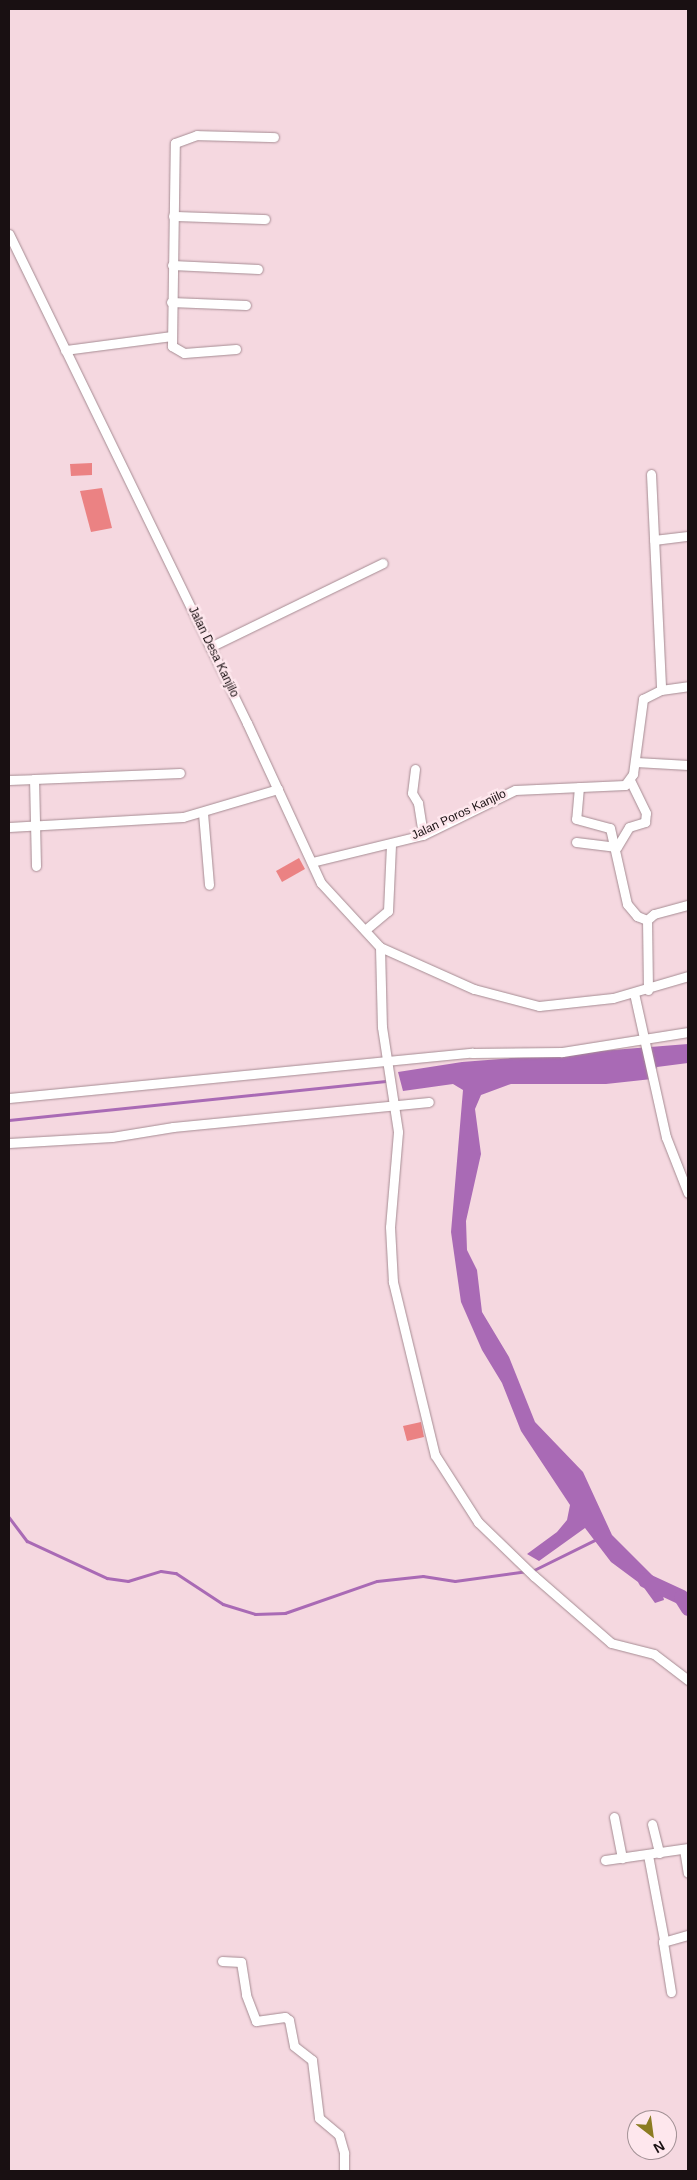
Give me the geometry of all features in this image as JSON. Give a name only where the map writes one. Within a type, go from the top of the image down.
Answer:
[{"type":"street","points":[[236,349],[177,352],[170,336],[175,143],[182,137],[274,137]]},
{"type":"street","points":[[173,216],[265,218]]},
{"type":"street","name":"Jalan Desa Kanjilo","points":[[9,234],[329,895],[365,930],[380,948]]},
{"type":"street","points":[[172,265],[258,269]]},
{"type":"street","points":[[171,302],[246,305]]},
{"type":"street","points":[[66,350],[170,336]]},
{"type":"street","points":[[651,474],[661,690]]},
{"type":"street","points":[[654,540],[688,536]]},
{"type":"street","points":[[210,647],[383,563]]},
{"type":"street","points":[[617,847],[629,827],[645,822],[646,813],[630,780],[636,762],[640,704],[661,690],[688,686]]},
{"type":"street","points":[[636,762],[688,765]]},
{"type":"street","points":[[415,769],[412,793],[418,803],[423,835]]},
{"type":"street","points":[[9,780],[180,773]]},
{"type":"street","points":[[34,779],[38,824],[36,866]]},
{"type":"street","name":"Jalan Poros Kanjilo","points":[[312,862],[423,835],[516,790],[618,786],[630,780]]},
{"type":"street","points":[[579,787],[576,819],[608,827],[617,847],[627,904],[637,916],[647,920]]},
{"type":"street","points":[[9,827],[38,824],[164,820],[203,813],[278,789]]},
{"type":"street","points":[[203,813],[209,884]]},
{"type":"street","points":[[576,842],[617,847]]},
{"type":"street","points":[[365,930],[387,914],[391,844]]},
{"type":"street","points":[[647,920],[654,914],[688,906]]},
{"type":"street","points":[[647,920],[648,990]]},
{"type":"street","points":[[688,976],[648,990],[563,1006],[527,1004],[474,989],[380,948],[388,1067],[398,1132],[390,1227],[393,1282],[429,1441],[453,1487],[478,1522],[514,1558],[611,1643],[654,1654],[688,1680]]},
{"type":"street","points":[[634,993],[653,1087],[666,1137],[688,1194]]},
{"type":"street","points":[[9,1098],[388,1067],[472,1053],[545,1053],[644,1044],[688,1032]]},
{"type":"street","points":[[9,1144],[112,1137],[173,1126],[394,1103],[429,1102]]},
{"type":"street","points":[[614,1816],[622,1858]]},
{"type":"street","points":[[652,1824],[659,1853]]},
{"type":"street","points":[[605,1860],[686,1849],[688,1872]]},
{"type":"street","points":[[648,1855],[664,1940],[671,1992]]},
{"type":"street","points":[[664,1940],[688,1935]]},
{"type":"street","points":[[222,1961],[241,1962],[246,1995],[256,2021],[285,2017],[289,2020],[294,2046],[312,2060],[319,2118],[336,2130],[344,2148],[344,2171]]},
{"type":"shaded area","points":[[688,1044],[688,1063],[657,1067],[652,1079],[606,1084],[511,1084],[481,1095],[475,1109],[481,1154],[466,1221],[467,1250],[477,1270],[482,1312],[509,1357],[535,1422],[583,1472],[612,1535],[660,1583],[664,1600],[655,1603],[642,1585],[611,1562],[585,1528],[539,1561],[527,1554],[557,1532],[567,1520],[570,1505],[521,1431],[502,1383],[482,1350],[461,1302],[451,1232],[463,1090],[453,1084],[403,1091],[398,1072],[462,1062]]},
{"type":"building","points":[[92,463],[92,475],[71,476],[70,464]]},
{"type":"building","points":[[102,488],[112,528],[91,532],[80,491]]},
{"type":"building","points":[[299,858],[305,869],[282,882],[276,871]]},
{"type":"building","points":[[421,1422],[424,1437],[407,1441],[403,1426]]},
{"type":"waterway","points":[[9,1120],[388,1081]]},
{"type":"waterway","points":[[9,1517],[27,1541],[107,1578],[128,1581],[161,1571],[176,1573],[223,1604],[255,1614],[285,1613],[377,1581],[423,1576],[455,1581],[527,1571]]},
{"type":"waterway","points":[[532,1571],[597,1539]]},
{"type":"waterway","points":[[645,1580],[681,1597],[688,1608]]}]
